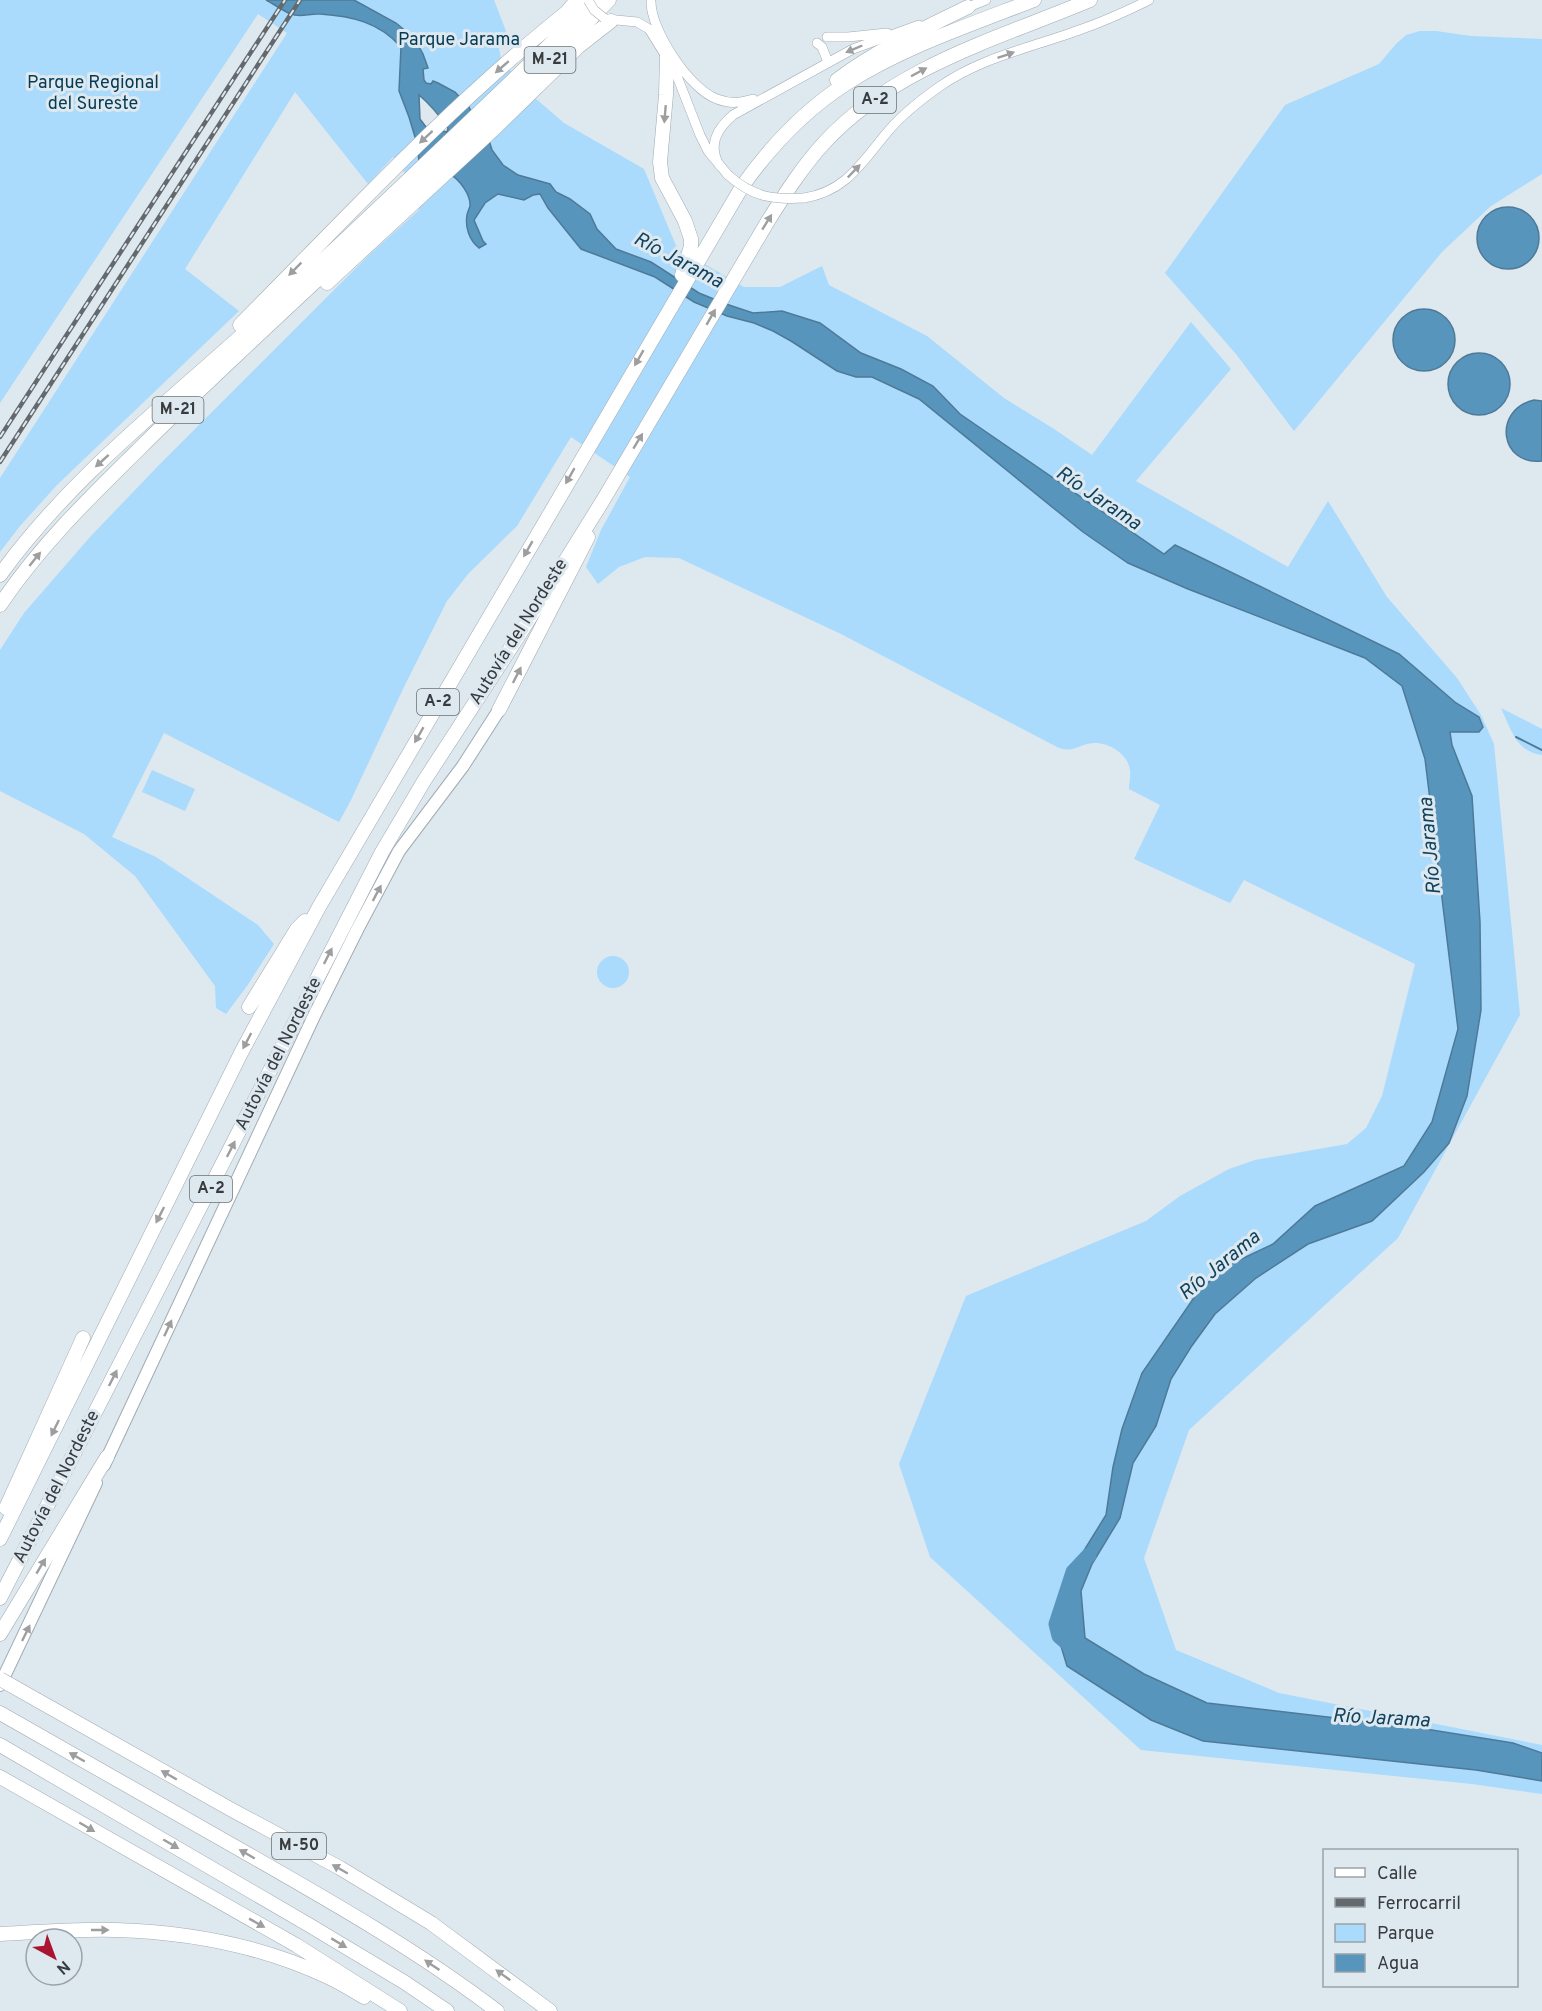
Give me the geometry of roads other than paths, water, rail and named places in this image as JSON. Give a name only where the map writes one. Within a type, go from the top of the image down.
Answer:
[{"type":"highway","points":[[145,422],[396,164],[468,96],[567,12],[577,0]]},
{"type":"highway","name":"M-21","points":[[490,118],[594,0]]},
{"type":"highway","name":"M-21","points":[[0,606],[13,586],[60,528],[102,484],[185,403],[490,118],[609,0]]},
{"type":"highway","name":"A-2","points":[[697,249],[761,160],[821,102],[846,83],[880,64],[1034,0]]},
{"type":"highway","name":"Autovía del Nordeste","points":[[0,1598],[382,852],[424,781],[602,502],[768,221],[795,180],[824,143],[858,112],[900,82],[935,63],[990,39],[1090,0]]},
{"type":"highway","points":[[781,139],[801,110],[839,78],[913,34],[968,7]]},
{"type":"highway","points":[[490,118],[608,20]]},
{"type":"highway","points":[[667,55],[660,162],[662,178],[697,249]]},
{"type":"highway","name":"M-21","points":[[0,575],[46,517],[92,470],[371,229]]},
{"type":"highway","name":"Autovía del Nordeste","points":[[0,1539],[235,1064],[319,907],[669,308],[697,249]]},
{"type":"highway","points":[[499,710],[583,548],[602,502]]},
{"type":"highway","points":[[249,1007],[297,929],[319,907]]},
{"type":"highway","points":[[0,1521],[83,1338]]},
{"type":"highway","points":[[0,1634],[107,1457]]},
{"type":"highway","name":"M-50","points":[[0,1679],[340,1868],[441,1930],[550,2011]]},
{"type":"highway","name":"M-50","points":[[0,1713],[324,1897],[420,1956],[497,2011]]},
{"type":"highway","points":[[6,1748],[300,1919],[447,2011]]},
{"type":"highway","points":[[0,1777],[296,1945],[400,2011]]},
{"type":"highway","points":[[0,1934],[115,1930],[183,1935],[219,1942],[260,1952],[328,1977],[389,2011]]},
{"type":"main road","points":[[0,1685],[87,1506],[107,1457],[314,1016],[358,928],[399,851],[463,766],[499,710]]},
{"type":"street","points":[[588,0],[594,10],[608,20],[630,20],[649,29],[667,55],[700,135],[718,165],[745,188],[770,198],[804,198],[834,189],[845,181],[892,127],[939,87],[963,72],[1083,29],[1149,0]]},
{"type":"street","points":[[718,165],[713,147],[718,131],[733,115],[854,49],[986,0]]},
{"type":"street","points":[[630,20],[644,11],[651,1]]},
{"type":"street","points":[[651,1],[651,12],[655,24],[676,58],[698,87],[716,99],[729,102],[742,102],[767,96]]},
{"type":"street","points":[[827,37],[901,32]]},
{"type":"street","points":[[817,43],[822,47],[828,62]]},
{"type":"water","points":[[266,0],[354,0],[396,23],[414,38],[423,54],[428,68],[423,69],[426,83],[431,84],[433,81],[455,92],[469,107],[480,132],[488,137],[492,150],[503,165],[518,175],[550,184],[556,192],[590,214],[597,229],[616,249],[651,262],[699,293],[726,304],[753,313],[782,311],[820,323],[861,353],[901,369],[933,386],[960,414],[1164,554],[1175,545],[1399,654],[1456,703],[1479,717],[1483,727],[1479,732],[1450,732],[1452,745],[1472,796],[1480,922],[1481,1010],[1467,1096],[1449,1143],[1424,1172],[1372,1221],[1308,1244],[1256,1278],[1215,1314],[1171,1379],[1156,1426],[1133,1463],[1120,1518],[1092,1564],[1081,1591],[1085,1638],[1144,1674],[1207,1703],[1413,1727],[1513,1743],[1542,1753],[1542,1781],[1476,1770],[1203,1741],[1151,1720],[1067,1666],[1060,1643],[1065,1593],[1083,1552],[1106,1515],[1113,1467],[1122,1429],[1142,1373],[1200,1289],[1231,1264],[1273,1244],[1315,1206],[1404,1166],[1432,1122],[1458,1029],[1425,759],[1402,686],[1365,658],[1188,589],[1128,563],[1083,532],[919,399],[872,377],[856,377],[837,371],[773,331],[694,302],[655,277],[581,249],[548,208],[540,194],[524,200],[498,194],[485,203],[474,220],[486,244],[479,248],[467,229],[470,202],[464,188],[451,175],[419,164],[418,147],[399,91],[401,47],[392,38],[364,22],[331,15],[295,15]],"holes":[[[419,95],[445,123],[448,128],[447,132],[426,127],[420,119]]]},
{"type":"water","points":[[1508,207],[1530,216],[1539,238],[1530,260],[1508,269],[1486,260],[1477,238],[1486,216]]},
{"type":"water","points":[[1424,309],[1446,318],[1455,340],[1446,362],[1424,371],[1402,362],[1393,340],[1402,318]]},
{"type":"water","points":[[1479,353],[1501,362],[1510,384],[1501,406],[1479,415],[1457,406],[1448,384],[1457,362]]},
{"type":"water","points":[[1534,400],[1542,401],[1542,461],[1528,460],[1517,455],[1510,447],[1506,436],[1507,425],[1512,414],[1521,406]]},
{"type":"waterway","points":[[1516,737],[1542,750]]},
{"type":"waterway","name":"Río Jarama","points":[[1075,1650],[1059,1636],[1056,1624],[1073,1572],[1089,1555]]},
{"type":"railway","points":[[0,437],[285,0]]},
{"type":"railway","points":[[0,462],[300,0]]},
{"type":"park label","name":"Parque Jarama","points":[[459,40]]},
{"type":"park label","name":"Parque Regional del Sureste","points":[[93,94]]}]
